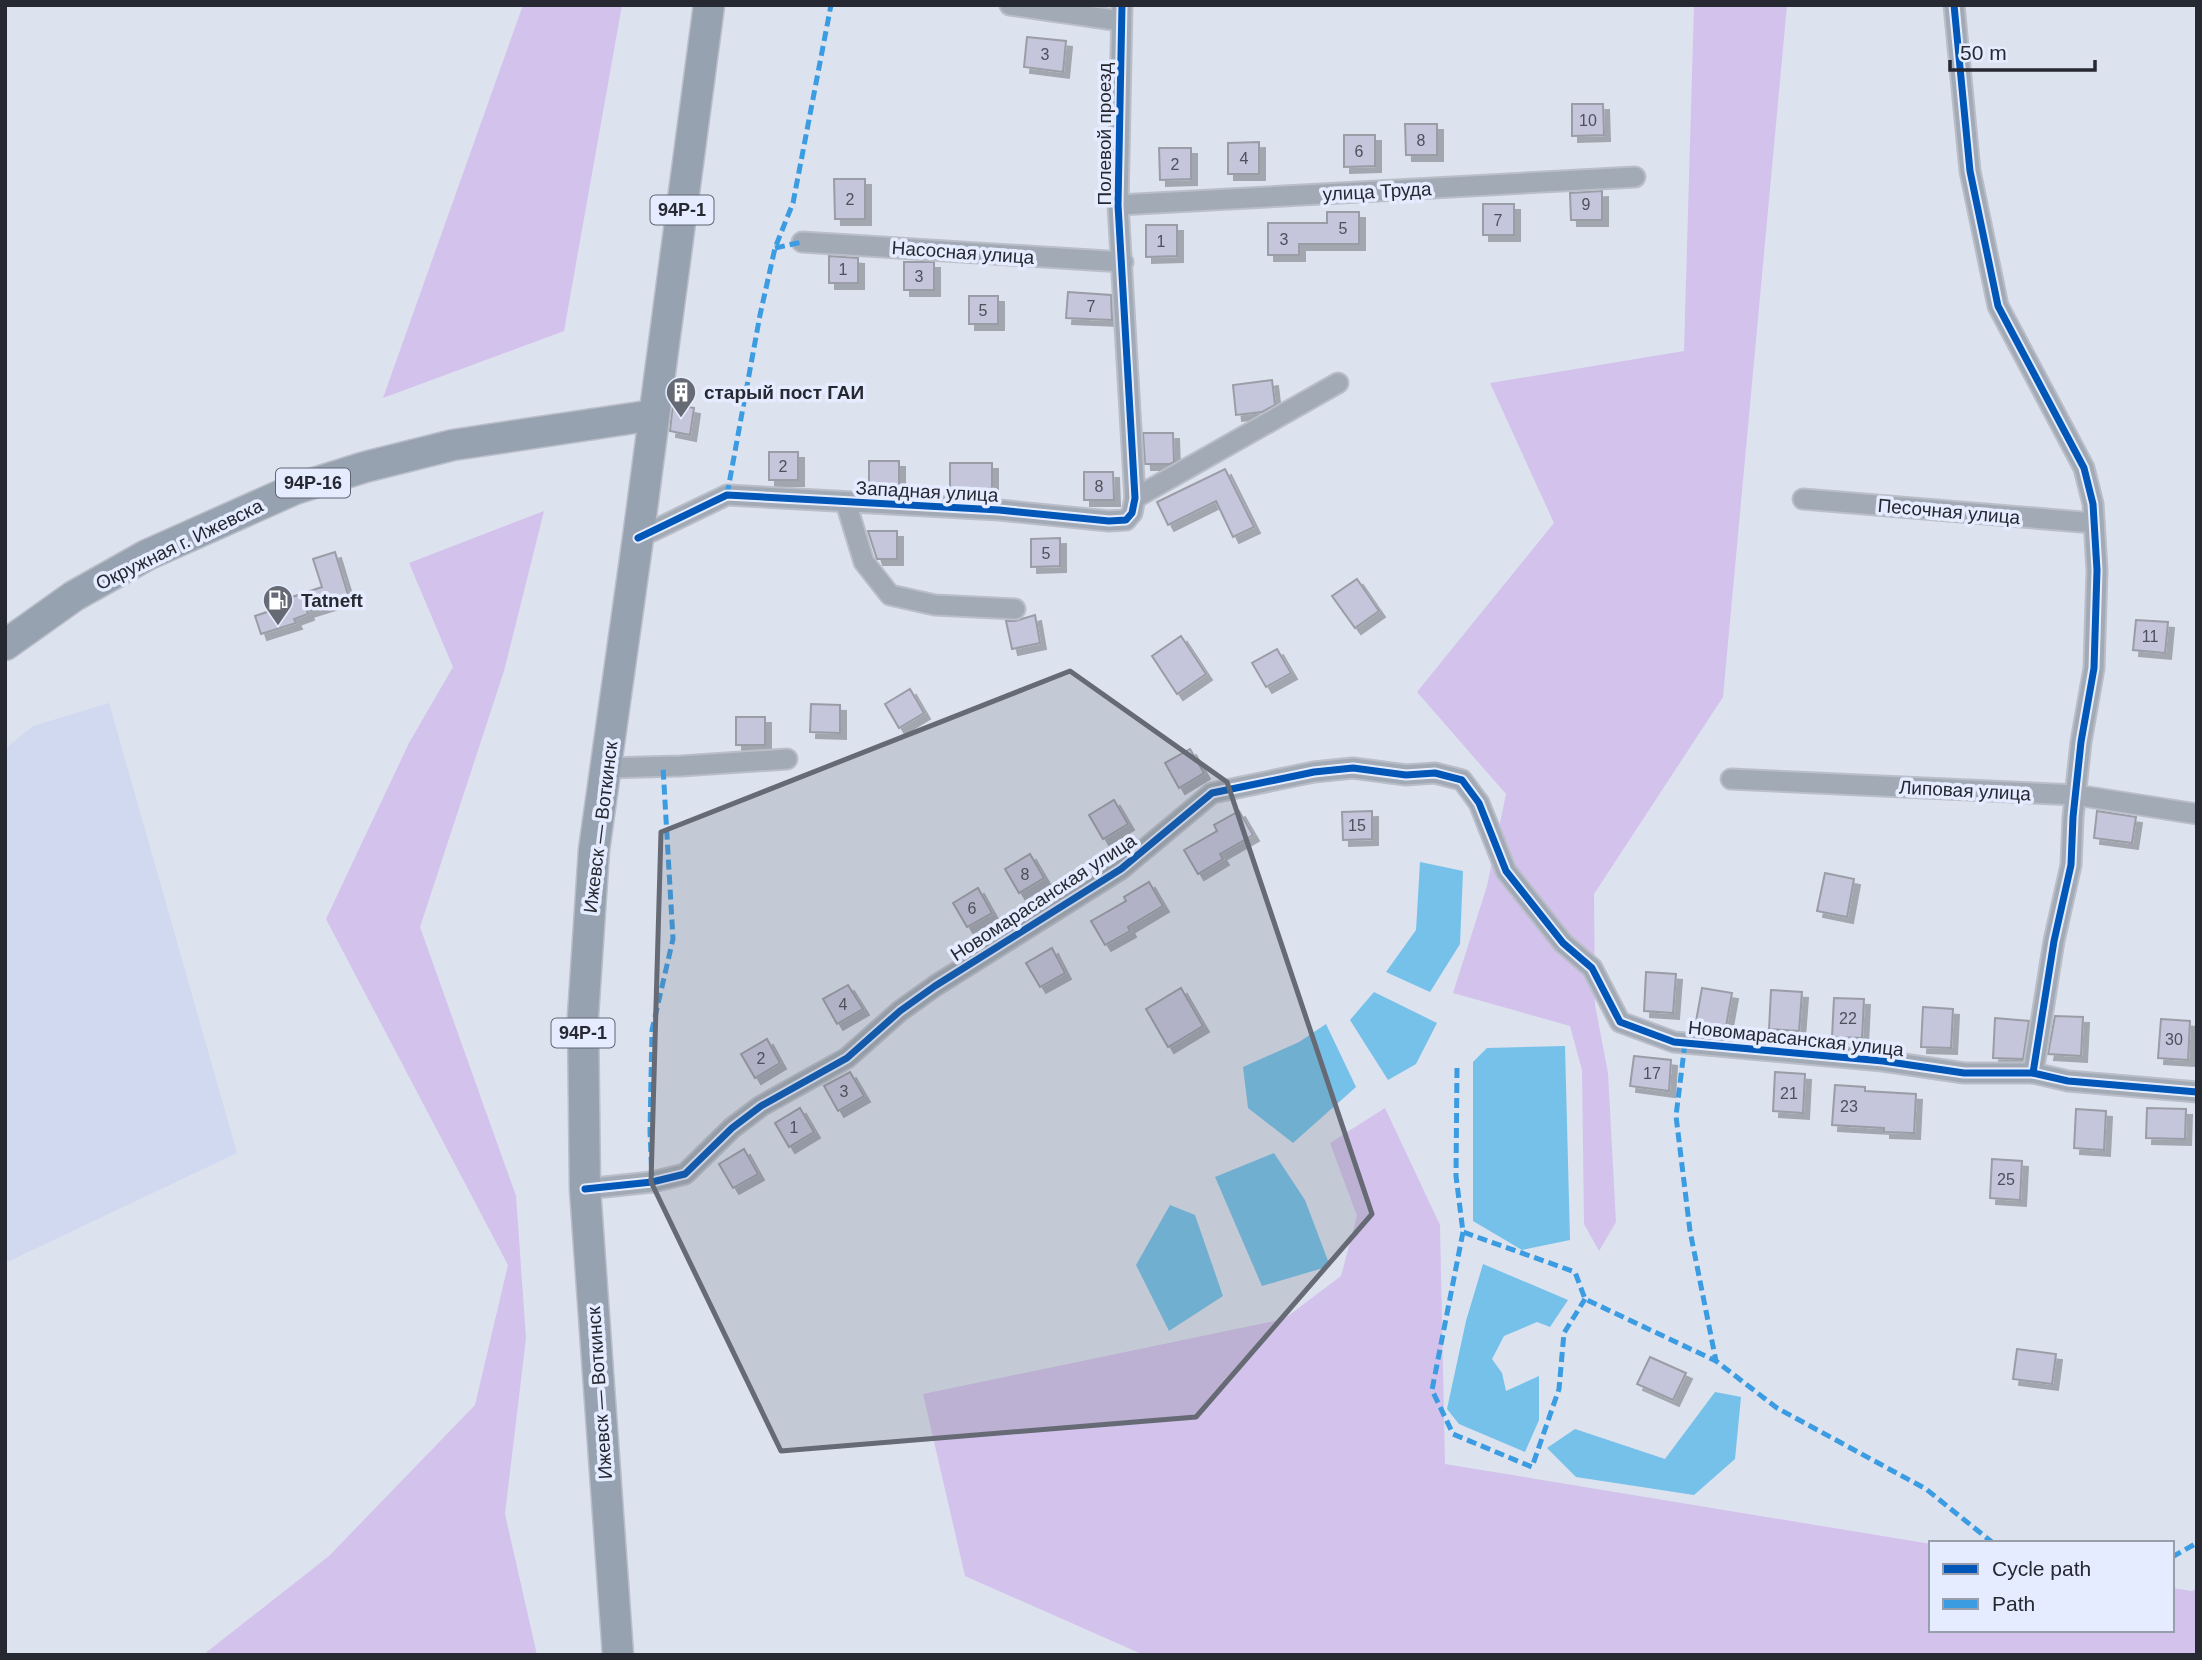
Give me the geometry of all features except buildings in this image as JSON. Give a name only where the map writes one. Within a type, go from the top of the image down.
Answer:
[{"type":"main road","name":"Ижевск — Воткинск","points":[[618,1655],[585,1189],[583,1016],[594,850],[709,5]]},
{"type":"main road","name":"Окружная г. Ижевска","points":[[5,645],[74,596],[148,555],[295,489],[365,467],[453,445],[654,415]]},
{"type":"street","points":[[1010,5],[1121,13]]},
{"type":"street","points":[[1954,5],[1970,171],[1998,306],[2084,468],[2093,504],[2097,569],[2094,668],[2081,742],[2071,865],[2054,941],[2034,1073]]},
{"type":"street","name":"Полевой проезд","points":[[1121,13],[1118,205],[1135,498]]},
{"type":"street","name":"улица Труда","points":[[1118,205],[1635,177]]},
{"type":"street","name":"Насосная улица","points":[[803,242],[1123,262]]},
{"type":"street","points":[[1135,498],[1338,383]]},
{"type":"street","name":"Западная улица","points":[[638,538],[727,495],[999,510],[1109,521],[1126,520],[1132,513],[1135,498]]},
{"type":"street","name":"Песочная улица","points":[[1803,499],[2094,523]]},
{"type":"street","points":[[846,503],[864,562],[890,595],[935,605],[1015,609]]},
{"type":"street","points":[[605,768],[787,759]]},
{"type":"street","name":"Новомарасанская улица","points":[[585,1189],[652,1182],[685,1174],[732,1128],[761,1106],[847,1058],[900,1011],[935,986],[1121,869],[1212,793],[1314,772],[1353,768],[1406,775],[1435,773],[1462,780],[1479,803],[1506,872],[1563,943],[1592,968],[1620,1022],[1674,1042],[1883,1061],[1964,1073],[2034,1073],[2068,1081],[2197,1092]]},
{"type":"street","name":"Липовая улица","points":[[1731,779],[2076,795],[2197,814]]},
{"type":"highlighted area","points":[[1070,671],[1227,782],[1372,1214],[1196,1417],[781,1451],[651,1182],[661,832]]},
{"type":"shaded area","points":[[523,5],[622,5],[564,331],[383,398]]},
{"type":"shaded area","points":[[1694,5],[1787,5],[1723,697],[1594,894],[1595,1005],[1608,1073],[1616,1222],[1599,1251],[1584,1224],[1582,1070],[1570,1026],[1453,993],[1487,886],[1506,794],[1417,692],[1554,523],[1490,383],[1684,351]]},
{"type":"shaded area","points":[[544,511],[504,671],[420,927],[516,1196],[526,1338],[505,1514],[537,1655],[203,1655],[329,1556],[475,1405],[508,1265],[326,919],[409,743],[453,667],[409,563]]},
{"type":"shaded area","points":[[109,703],[237,1153],[5,1263],[5,749],[33,726]]},
{"type":"shaded area","points":[[1385,1108],[1440,1225],[1445,1464],[1929,1544],[1929,1632],[2174,1632],[2174,1588],[2192,1591],[2197,1588],[2197,1655],[1144,1655],[965,1576],[923,1394],[1284,1319],[1341,1276],[1357,1216],[1330,1143]]},
{"type":"water","points":[[1420,862],[1463,871],[1460,944],[1430,992],[1386,972],[1416,930]]},
{"type":"water","points":[[1374,992],[1437,1023],[1416,1064],[1388,1080],[1350,1020]]},
{"type":"water","points":[[1326,1024],[1356,1087],[1293,1143],[1248,1108],[1243,1067],[1299,1042]]},
{"type":"water","points":[[1565,1046],[1570,1240],[1522,1250],[1473,1221],[1473,1062],[1487,1048]]},
{"type":"water","points":[[1274,1153],[1305,1200],[1330,1266],[1262,1286],[1215,1177]]},
{"type":"water","points":[[1170,1205],[1195,1215],[1223,1296],[1169,1331],[1136,1265]]},
{"type":"water","points":[[1483,1264],[1568,1300],[1550,1327],[1537,1322],[1504,1336],[1492,1359],[1502,1373],[1506,1391],[1539,1376],[1539,1420],[1525,1452],[1459,1424],[1447,1409],[1466,1321]]},
{"type":"water","points":[[1715,1392],[1741,1397],[1735,1459],[1694,1495],[1576,1477],[1547,1448],[1575,1429],[1665,1459]]},
{"type":"marked path","points":[[727,495],[760,315],[775,248],[793,203],[831,5]]},
{"type":"marked path","points":[[775,248],[802,242]]},
{"type":"marked path","points":[[652,1182],[652,1030],[673,939],[663,767]]},
{"type":"marked path","points":[[1685,1043],[1676,1116],[1690,1231],[1716,1361],[1777,1408],[1926,1489],[1991,1541]]},
{"type":"marked path","points":[[1457,1068],[1456,1176],[1463,1232],[1575,1272],[1585,1299],[1716,1361]]},
{"type":"marked path","points":[[1463,1232],[1432,1390],[1453,1434],[1532,1467],[1559,1389],[1564,1333],[1585,1299]]},
{"type":"marked path","points":[[2174,1556],[2197,1543]]},
{"type":"cycle path","points":[[638,538],[727,495],[1126,520],[1132,513],[1135,498],[1118,205],[1122,5]]},
{"type":"cycle path","points":[[1954,5],[1970,171],[1998,306],[2084,468],[2093,504],[2097,570],[2094,668],[2081,742],[2071,865],[2054,941],[2033,1073]]},
{"type":"cycle path","points":[[585,1189],[652,1182],[685,1174],[732,1128],[761,1106],[847,1058],[900,1011],[935,986],[1121,869],[1212,793],[1314,772],[1353,768],[1406,775],[1435,773],[1462,780],[1479,803],[1506,871],[1563,943],[1592,968],[1620,1022],[1674,1042],[1883,1061],[1964,1073],[2033,1073],[2068,1081],[2197,1092]]},
{"type":"place","name":"старый пост ГАИ","points":[[681,419]]},
{"type":"place","name":"Tatneft","points":[[278,627]]}]
